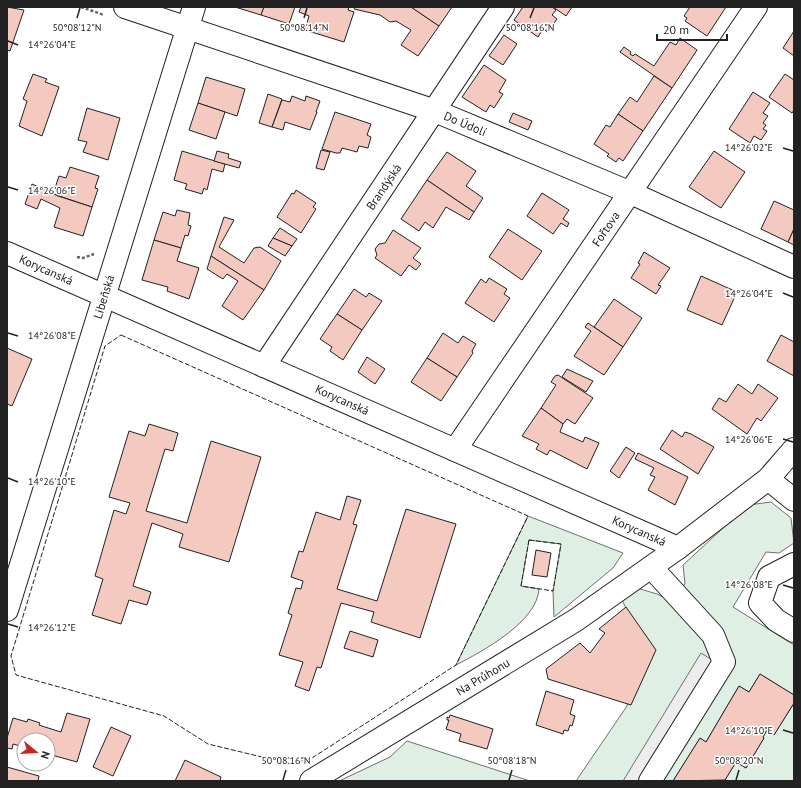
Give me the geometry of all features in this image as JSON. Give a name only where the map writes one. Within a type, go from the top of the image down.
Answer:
[{"type":"street","name":"Brandýská","points":[[264,366],[504,7]]},
{"type":"street","name":"Fořtova","points":[[455,450],[756,7]]},
{"type":"street","name":"Do Údolí","points":[[118,12],[191,17],[435,111],[630,193],[794,267]]},
{"type":"street","name":"Libeňská","points":[[7,610],[191,17]]},
{"type":"street","name":"Korycanská","points":[[7,253],[678,548]]},
{"type":"street","name":"Na Průhonu","points":[[311,781],[569,624],[678,548],[768,479],[794,449]]},
{"type":"street","points":[[768,479],[792,496]]},
{"type":"street","points":[[794,564],[769,577],[760,603],[776,620],[794,631]]},
{"type":"street","points":[[650,781],[724,662],[713,635],[651,567]]},
{"type":"path","points":[[81,7],[118,12]]},
{"type":"path","points":[[70,256],[83,258],[96,254],[98,249]]},
{"type":"green space","points":[[771,502],[791,518],[794,543],[779,553],[766,552],[733,607],[794,645],[794,695],[760,674],[749,692],[739,686],[706,742],[700,738],[673,781],[576,781],[627,706],[643,643],[621,598],[637,588],[657,594],[667,599],[685,584],[683,565],[748,505]]},
{"type":"green space","points":[[528,516],[623,553],[613,568],[554,617],[553,591],[561,544],[529,540],[521,586],[539,589],[536,601],[529,613],[519,624],[494,644],[456,665]]},
{"type":"green space","points":[[794,703],[794,781],[723,781],[736,762],[746,768],[764,738],[763,737],[767,730],[774,735]]},
{"type":"green space","points":[[407,741],[530,781],[339,781],[390,757]]},
{"type":"shaded area","points":[[701,653],[717,663],[643,781],[623,781]]},
{"type":"building","points":[[7,7],[24,10],[10,51],[7,50]]},
{"type":"building","points":[[235,7],[264,7],[261,15]]},
{"type":"building","points":[[264,7],[295,7],[289,24],[261,15]]},
{"type":"building","points":[[301,7],[349,7],[348,10],[354,12],[344,42],[305,30],[309,16],[299,12]]},
{"type":"building","points":[[355,7],[411,7],[439,26],[418,56],[401,45],[411,30],[396,21],[390,22],[380,15],[354,9]]},
{"type":"building","points":[[411,7],[452,7],[439,26]]},
{"type":"building","points":[[523,7],[552,7],[556,10],[552,15],[557,19],[548,32],[543,29],[538,37],[514,20]]},
{"type":"building","points":[[553,7],[572,7],[566,16]]},
{"type":"building","points":[[690,7],[726,7],[707,36],[685,21],[687,18],[684,16]]},
{"type":"building","points":[[794,31],[794,56],[783,48]]},
{"type":"building","points":[[504,35],[517,44],[503,65],[489,56]]},
{"type":"building","points":[[680,38],[697,50],[672,88],[620,52],[624,47],[631,52],[630,54],[633,56],[635,54],[654,66],[670,42],[676,45]]},
{"type":"building","points":[[484,65],[506,80],[499,92],[503,94],[494,108],[490,105],[486,112],[462,97]]},
{"type":"building","points":[[33,74],[47,79],[45,82],[59,87],[42,136],[19,126],[27,101],[23,99]]},
{"type":"building","points":[[785,74],[794,80],[794,110],[792,113],[769,97]]},
{"type":"building","points":[[654,76],[672,88],[643,131],[618,114],[630,97],[637,102]]},
{"type":"building","points":[[206,77],[245,89],[237,116],[198,103]]},
{"type":"building","points":[[753,92],[770,103],[763,113],[768,116],[763,123],[766,125],[763,129],[767,131],[761,140],[754,136],[750,143],[729,129]]},
{"type":"building","points":[[268,94],[282,99],[272,127],[259,123]]},
{"type":"building","points":[[292,96],[305,101],[306,96],[320,101],[310,130],[285,122],[283,130],[272,127],[282,100],[290,102]]},
{"type":"building","points":[[198,103],[225,112],[216,139],[189,130]]},
{"type":"building","points":[[87,108],[120,118],[108,160],[83,152],[87,142],[78,140]]},
{"type":"building","points":[[335,112],[371,124],[367,135],[371,137],[368,148],[359,146],[357,152],[342,148],[340,153],[322,149]]},
{"type":"building","points":[[513,113],[532,121],[528,130],[509,122]]},
{"type":"building","points":[[618,114],[643,131],[623,161],[619,158],[616,162],[607,156],[609,154],[594,144],[606,125],[610,127]]},
{"type":"building","points":[[321,150],[330,152],[324,170],[316,168]]},
{"type":"building","points":[[182,151],[225,164],[223,172],[212,169],[207,190],[204,188],[202,194],[185,189],[187,184],[174,180]]},
{"type":"building","points":[[217,151],[229,154],[228,158],[241,162],[239,168],[214,161]]},
{"type":"building","points":[[714,151],[745,172],[721,208],[689,187]]},
{"type":"building","points":[[447,152],[476,171],[466,186],[483,198],[474,212],[427,180]]},
{"type":"building","points":[[70,167],[99,176],[95,188],[98,189],[92,207],[53,194],[59,176],[66,178]]},
{"type":"building","points":[[427,180],[474,212],[469,220],[446,207],[433,228],[425,222],[419,231],[401,219]]},
{"type":"building","points":[[32,184],[58,196],[92,207],[83,236],[54,227],[60,208],[41,199],[37,209],[25,204]]},
{"type":"building","points":[[296,190],[316,203],[313,207],[316,209],[301,233],[277,217],[292,193],[294,194]]},
{"type":"building","points":[[542,193],[569,210],[563,219],[569,223],[567,227],[561,223],[553,234],[527,216]]},
{"type":"building","points":[[774,201],[794,210],[794,229],[788,242],[761,229]]},
{"type":"building","points":[[177,210],[190,213],[188,225],[191,226],[188,236],[185,235],[181,248],[154,240],[163,212],[175,216]]},
{"type":"building","points":[[224,217],[234,220],[219,247],[244,263],[254,248],[260,247],[281,261],[264,290],[211,256]]},
{"type":"building","points":[[280,228],[297,239],[292,246],[273,238]]},
{"type":"building","points":[[508,229],[542,251],[522,280],[489,257]]},
{"type":"building","points":[[794,229],[794,245],[788,242]]},
{"type":"building","points":[[393,230],[421,248],[413,258],[421,264],[416,270],[409,265],[401,276],[375,258],[377,255],[375,249],[379,244],[385,243]]},
{"type":"building","points":[[273,238],[292,246],[285,256],[268,246]]},
{"type":"building","points":[[154,240],[181,248],[177,261],[199,268],[189,299],[167,291],[168,287],[142,280]]},
{"type":"building","points":[[644,252],[670,268],[658,285],[661,286],[656,294],[631,278],[640,264],[638,263]]},
{"type":"building","points":[[211,256],[264,290],[243,320],[222,306],[238,281],[227,274],[223,279],[207,269]]},
{"type":"building","points":[[701,276],[737,292],[722,325],[687,310]]},
{"type":"building","points":[[489,278],[507,289],[504,294],[510,298],[494,322],[465,303],[481,279],[486,283]]},
{"type":"building","points":[[354,289],[366,297],[369,293],[382,301],[362,330],[337,314]]},
{"type":"building","points":[[614,299],[642,318],[623,347],[594,327]]},
{"type":"building","points":[[337,314],[362,330],[343,360],[330,351],[332,347],[320,339]]},
{"type":"building","points":[[588,323],[623,347],[604,375],[574,356],[591,331],[585,327]]},
{"type":"building","points":[[443,333],[458,343],[463,336],[476,344],[472,351],[473,353],[457,377],[427,358]]},
{"type":"building","points":[[781,335],[794,342],[794,376],[767,361]]},
{"type":"building","points":[[7,348],[32,359],[12,406],[7,404]]},
{"type":"building","points":[[367,357],[385,369],[375,384],[358,372]]},
{"type":"building","points":[[427,358],[457,377],[441,401],[411,382]]},
{"type":"building","points":[[567,369],[593,381],[586,392],[562,377]]},
{"type":"building","points":[[558,375],[593,398],[575,424],[567,419],[563,424],[541,408],[556,385],[551,382],[555,376]]},
{"type":"building","points":[[738,384],[752,394],[758,384],[778,398],[761,421],[757,418],[747,434],[712,409],[719,398],[726,402]]},
{"type":"building","points":[[541,408],[563,424],[560,432],[583,442],[585,437],[599,443],[587,469],[550,450],[547,455],[536,449],[539,444],[522,436]]},
{"type":"building","points":[[149,424],[178,433],[173,451],[165,449],[146,511],[187,523],[211,441],[261,457],[229,562],[179,547],[183,534],[152,523],[133,586],[151,592],[147,605],[129,600],[121,624],[92,615],[103,579],[95,576],[114,510],[126,514],[130,503],[109,497],[129,431],[145,436]]},
{"type":"building","points":[[672,430],[682,437],[685,432],[691,434],[714,447],[698,474],[660,449]]},
{"type":"building","points":[[626,447],[635,453],[619,478],[610,471]]},
{"type":"building","points":[[638,453],[688,477],[675,505],[648,490],[655,477],[650,475],[654,468],[635,459]]},
{"type":"building","points":[[347,496],[361,500],[353,524],[357,525],[337,589],[377,601],[406,509],[456,524],[420,638],[371,622],[374,612],[341,603],[321,668],[317,667],[309,691],[295,686],[303,662],[279,655],[292,615],[288,613],[296,588],[301,589],[303,581],[291,577],[299,551],[303,552],[316,512],[340,520]]},
{"type":"building","points":[[536,550],[551,553],[547,577],[532,575]]},
{"type":"building","points":[[626,607],[656,650],[631,705],[548,679],[546,669],[580,643],[590,653],[605,633],[599,629]]},
{"type":"building","points":[[350,631],[378,640],[373,657],[344,648]]},
{"type":"building","points":[[760,674],[794,695],[794,703],[774,735],[767,730],[763,737],[764,738],[746,768],[736,762],[725,780],[673,781],[700,738],[706,742],[739,686],[749,692]]},
{"type":"building","points":[[546,691],[574,700],[570,714],[575,716],[572,726],[570,725],[568,731],[564,730],[563,734],[536,725]]},
{"type":"building","points":[[67,713],[90,719],[77,762],[56,756],[56,732],[16,732],[16,745],[13,744],[12,749],[7,748],[7,738],[13,718],[27,722],[28,719],[40,723],[39,725],[61,732]]},
{"type":"building","points":[[450,715],[493,729],[487,749],[459,741],[461,734],[446,729],[449,720],[447,720],[447,717],[449,718]]},
{"type":"building","points":[[111,727],[131,736],[113,776],[93,767]]},
{"type":"building","points":[[185,760],[221,777],[220,781],[175,781]]},
{"type":"building","points":[[7,767],[16,770],[16,772],[25,772],[39,776],[38,781],[7,781]]},
{"type":"fence","points":[[121,335],[528,516],[456,665],[312,758],[291,764],[208,744],[164,716],[16,675],[11,656],[105,346],[121,335]]},
{"type":"fence","points":[[529,540],[561,544],[553,591],[521,586],[529,540]]}]
